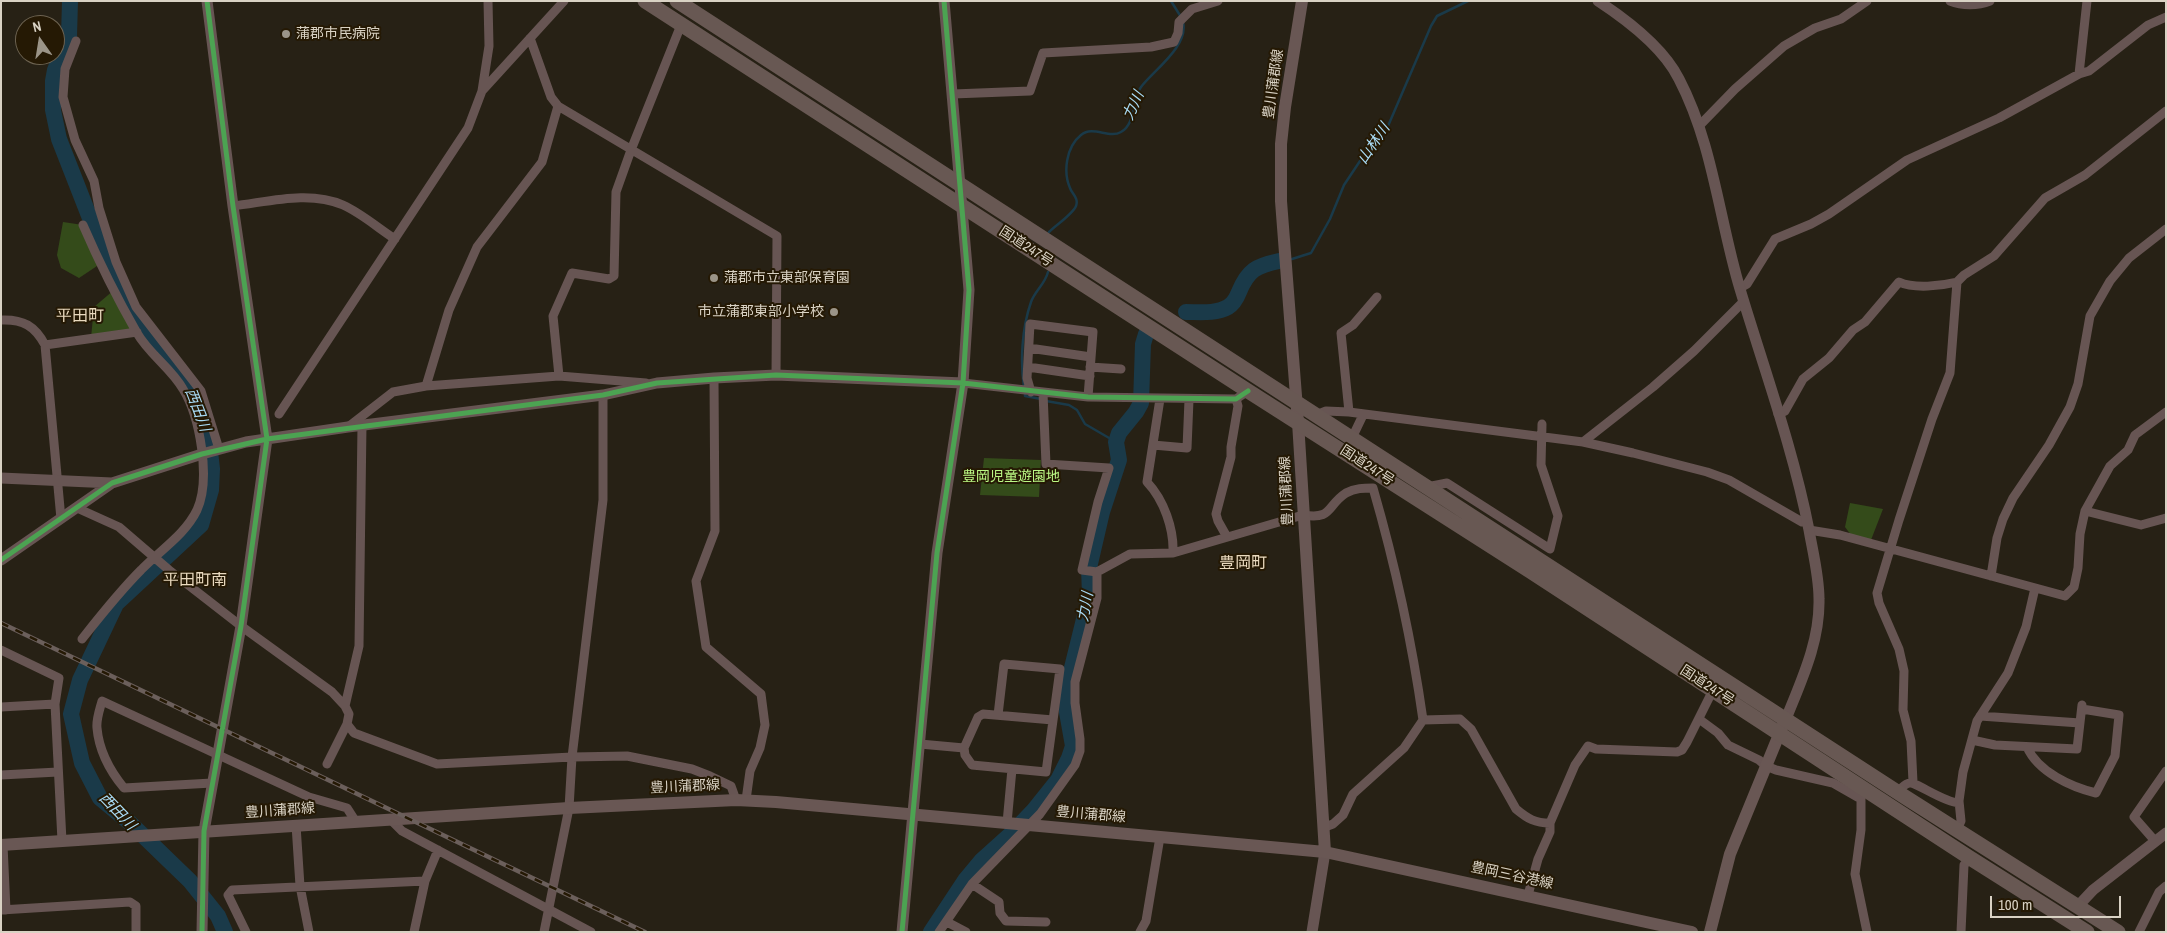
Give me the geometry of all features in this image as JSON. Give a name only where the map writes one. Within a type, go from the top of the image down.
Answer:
[{"type":"highway","name":"国道247号","points":[[645,1],[960,204],[1242,395],[1298,422],[1713,690],[1861,793],[1970,858],[2087,932]]},
{"type":"highway","name":"国道247号","points":[[685,4],[1426,487],[1897,792],[2118,932]]},
{"type":"main road","name":"豊川蒲郡線","points":[[2,845],[569,808],[741,800],[1325,852],[1325,827],[1298,422],[1281,201],[1281,144],[1302,1]]},
{"type":"main road","points":[[1710,932],[1730,854],[1786,719]]},
{"type":"main road","name":"豊岡三谷港線","points":[[1325,852],[1692,932]]},
{"type":"street","points":[[202,930],[204,831],[241,626],[267,439],[233,206],[207,1]]},
{"type":"street","points":[[279,414],[468,128],[482,91],[489,46],[488,1]]},
{"type":"street","points":[[482,91],[564,1]]},
{"type":"street","points":[[902,932],[937,553],[963,383],[969,290],[960,204],[953,94],[944,1]]},
{"type":"street","points":[[953,94],[1030,91],[1043,53],[1151,47],[1174,42],[1182,18],[1192,9],[1218,1]]},
{"type":"street","points":[[1598,1],[1649,39],[1678,77],[1700,125],[1740,288],[1797,471],[1815,562],[1819,600],[1817,631],[1809,662],[1786,719]]},
{"type":"street","points":[[1700,125],[1735,89],[1784,46],[1815,28],[1842,19],[1867,1]]},
{"type":"street","points":[[1950,1],[1956,4],[1981,5],[1990,1]]},
{"type":"street","points":[[2080,74],[2087,1]]},
{"type":"street","points":[[1740,288],[1747,284],[1774,240],[1811,224],[1835,210],[1907,160],[1944,145],[1999,118],[2089,70],[2148,25],[2166,17]]},
{"type":"street","points":[[559,376],[553,316],[572,273],[609,280],[614,276],[616,192],[681,25]]},
{"type":"street","points":[[530,38],[551,97],[558,106],[777,236],[776,375]]},
{"type":"street","points":[[76,41],[65,69],[63,97],[75,140],[94,181],[99,208],[116,262],[136,307],[201,391],[219,449]]},
{"type":"street","points":[[426,386],[449,310],[477,247],[542,162],[558,106]]},
{"type":"street","points":[[1778,414],[1785,411],[1803,379],[1829,358],[1854,330],[1865,322],[1899,282],[1906,286],[1914,284],[1937,287],[1957,282],[1964,275],[1994,256],[2045,198],[2085,175],[2166,111]]},
{"type":"street","points":[[233,206],[305,198],[325,199],[344,206],[395,239]]},
{"type":"street","points":[[82,639],[115,597],[182,532],[197,510],[202,491],[202,454],[196,422],[183,389],[137,332],[100,264],[83,226]]},
{"type":"street","points":[[1991,576],[1997,538],[2003,518],[2013,498],[2049,445],[2073,399],[2078,384],[2090,316],[2110,282],[2129,258],[2166,229]]},
{"type":"street","points":[[1913,782],[1911,741],[1903,710],[1904,671],[1898,649],[1879,604],[1878,593],[1932,419],[1950,373],[1957,282]]},
{"type":"street","points":[[1349,412],[1341,333],[1377,297]]},
{"type":"street","points":[[1583,442],[1653,387],[1694,351],[1744,301]]},
{"type":"street","points":[[1,320],[26,323],[39,334],[45,345],[61,519]]},
{"type":"street","points":[[1026,391],[1030,324],[1092,332],[1088,397]]},
{"type":"street","points":[[45,345],[137,332]]},
{"type":"street","points":[[1029,348],[1091,357]]},
{"type":"street","points":[[1028,368],[1090,371],[1121,369]]},
{"type":"street","points":[[1,560],[112,483],[219,449],[267,439],[362,425],[603,395],[656,384],[714,378],[776,375],[963,383],[1026,391],[1043,398],[1088,397],[1189,400],[1242,395],[1238,406],[1231,457],[1216,514],[1218,522],[1227,536]]},
{"type":"street","points":[[348,427],[393,392],[426,386],[559,376],[656,384]]},
{"type":"street","points":[[714,378],[715,531],[696,581],[706,647],[761,694],[765,725],[760,748],[741,800]]},
{"type":"street","points":[[544,932],[569,808],[572,757],[603,500],[603,395]]},
{"type":"street","points":[[1043,398],[1046,464],[1110,468],[1098,502],[1082,570],[1092,571],[1130,554],[1173,553],[1303,515],[1318,517],[1327,512],[1345,494],[1356,489],[1373,488],[1393,560],[1412,646],[1423,720],[1404,748],[1353,794],[1343,815],[1333,824],[1325,827]]},
{"type":"street","points":[[1160,399],[1147,482],[1152,487],[1170,520],[1170,533],[1174,539],[1173,553]]},
{"type":"street","points":[[1153,445],[1187,448],[1189,400]]},
{"type":"street","points":[[1316,415],[1326,411],[1349,412],[1583,442],[1707,472],[1729,480],[1802,522],[1840,536],[2065,596],[2074,586],[2078,568],[2080,534],[2085,511],[2110,466],[2128,450],[2135,435],[2166,412]]},
{"type":"street","points":[[1352,438],[1363,415]]},
{"type":"street","points":[[1426,487],[1446,483],[1550,549],[1558,516],[1541,465],[1542,424]]},
{"type":"street","points":[[345,706],[359,646],[362,425]]},
{"type":"street","points":[[1,478],[112,483]]},
{"type":"street","points":[[78,508],[119,527],[169,570],[241,626],[332,692],[345,706],[349,714],[347,724],[327,764]]},
{"type":"street","points":[[2085,511],[2141,525],[2166,518]]},
{"type":"street","points":[[939,932],[972,884],[1019,824],[1066,780],[1075,765],[1080,751],[1080,739],[1075,703],[1075,682],[1097,598],[1092,571]]},
{"type":"street","points":[[1957,830],[1961,820],[1959,803],[1963,772],[1972,740],[1980,716],[2008,673],[2026,627],[2035,588]]},
{"type":"street","points":[[1,650],[59,678],[55,704],[62,841]]},
{"type":"street","points":[[998,714],[1004,664],[1060,669],[1046,772],[972,765],[965,755],[964,748],[978,718],[983,714],[1053,720]]},
{"type":"street","points":[[1528,895],[1538,859],[1550,832],[1550,823],[1575,765],[1588,746],[1596,749],[1677,752],[1682,750],[1699,719],[1702,708],[1713,690]]},
{"type":"street","points":[[212,783],[124,788],[110,771],[102,752],[96,726],[102,700],[217,752],[309,797],[347,808],[356,822]]},
{"type":"street","points":[[1,707],[55,704]]},
{"type":"street","points":[[1972,740],[1995,745],[2077,749],[2082,707],[2119,715],[2116,756],[2096,793],[2075,788],[2048,771],[2030,754],[2027,747]]},
{"type":"street","points":[[1980,716],[2080,722]]},
{"type":"street","points":[[1423,720],[1460,719],[1470,728],[1516,809],[1526,818],[1538,823],[1550,823]]},
{"type":"street","points":[[1699,719],[1718,733],[1728,745],[1759,760],[1766,766],[1833,783],[1861,793],[1861,830],[1854,874],[1867,932]]},
{"type":"street","points":[[347,724],[354,733],[437,764],[627,756],[692,770],[710,776],[731,786],[741,800]]},
{"type":"street","points":[[920,744],[964,748]]},
{"type":"street","points":[[1012,769],[1019,824]]},
{"type":"street","points":[[2155,841],[2134,817],[2166,771]]},
{"type":"street","points":[[1,775],[58,772]]},
{"type":"street","points":[[1897,792],[1908,783],[1913,782],[1950,803],[1959,803]]},
{"type":"street","points":[[391,820],[402,831],[591,932]]},
{"type":"street","points":[[296,825],[300,886],[309,932]]},
{"type":"street","points":[[2078,906],[2093,890],[2166,833]]},
{"type":"street","points":[[1140,932],[1146,921],[1160,837]]},
{"type":"street","points":[[2,845],[4,910],[130,902],[136,906],[136,932]]},
{"type":"street","points":[[414,932],[425,880],[438,850]]},
{"type":"street","points":[[1312,932],[1325,852]]},
{"type":"street","points":[[1961,932],[1964,865],[1970,858]]},
{"type":"street","points":[[246,932],[228,895],[232,890],[425,880]]},
{"type":"street","points":[[972,884],[999,902],[1000,913],[1006,922],[1046,922]]},
{"type":"street","points":[[2139,932],[2160,892],[2166,886]]},
{"type":"street","points":[[947,922],[966,932]]},
{"type":"green space","points":[[63,222],[83,225],[100,264],[79,278],[61,268],[57,255]]},
{"type":"green space","points":[[114,290],[137,332],[91,338],[94,307]]},
{"type":"green space","name":"豊岡児童遊園地","points":[[984,458],[1041,460],[1039,497],[980,495]]},
{"type":"green space","points":[[1850,503],[1883,509],[1871,540],[1851,535],[1845,527]]},
{"type":"waterway","name":"西田川","points":[[70,1],[69,36],[55,70],[53,81],[53,110],[59,139],[104,254],[132,313],[146,334],[188,384],[208,434],[212,469],[211,490],[201,525],[116,604],[80,680],[71,714],[82,763],[100,798],[129,822],[190,881],[218,916],[225,932]]},
{"type":"waterway","name":"力川","points":[[1171,1],[1181,17]]},
{"type":"waterway","name":"山林川","points":[[1292,259],[1311,253],[1330,219],[1344,185],[1362,158],[1385,133],[1437,16],[1468,1]]},
{"type":"waterway","name":"力川","points":[[1049,232],[1068,216],[1077,203],[1068,182],[1066,167],[1072,146],[1086,132],[1116,134],[1126,128],[1132,117],[1136,98],[1141,87],[1176,49],[1181,40],[1183,22]]},
{"type":"waterway","name":"山林川","points":[[1186,312],[1213,312],[1228,307],[1235,300],[1242,285],[1254,270],[1279,261]]},
{"type":"waterway","name":"力川","points":[[1024,387],[1022,356],[1026,323],[1031,302],[1048,272]]},
{"type":"waterway","name":"力川","points":[[931,932],[966,879],[981,861],[1034,810],[1058,780],[1069,758],[1073,746],[1067,712],[1068,684],[1090,595],[1089,568],[1102,512],[1119,460],[1116,442],[1119,433],[1141,403],[1143,344],[1146,334]]},
{"type":"waterway","name":"力川","points":[[1025,393],[1025,396],[1041,399]]},
{"type":"waterway","name":"力川","points":[[1046,401],[1069,405],[1077,410],[1085,424],[1116,442]]},
{"type":"railway","points":[[1,623],[645,932]]},
{"type":"cycle path","points":[[202,932],[204,831],[241,626],[267,439],[233,206],[207,1]]},
{"type":"cycle path","points":[[902,932],[937,553],[963,383],[969,290],[944,1]]},
{"type":"cycle path","points":[[1,560],[112,483],[202,454],[267,439],[603,395],[657,383],[776,375],[963,383],[1088,397],[1236,399],[1248,391]]},
{"type":"place","name":"蒲郡市民病院","points":[[286,34]]},
{"type":"place","name":"蒲郡市立東部保育園","points":[[714,278]]},
{"type":"place","name":"市立蒲郡東部小学校","points":[[834,312]]},
{"type":"district","name":"平田町","points":[[80,317]]},
{"type":"district","name":"豊岡町","points":[[1243,564]]},
{"type":"district","name":"平田町南","points":[[195,581]]}]
